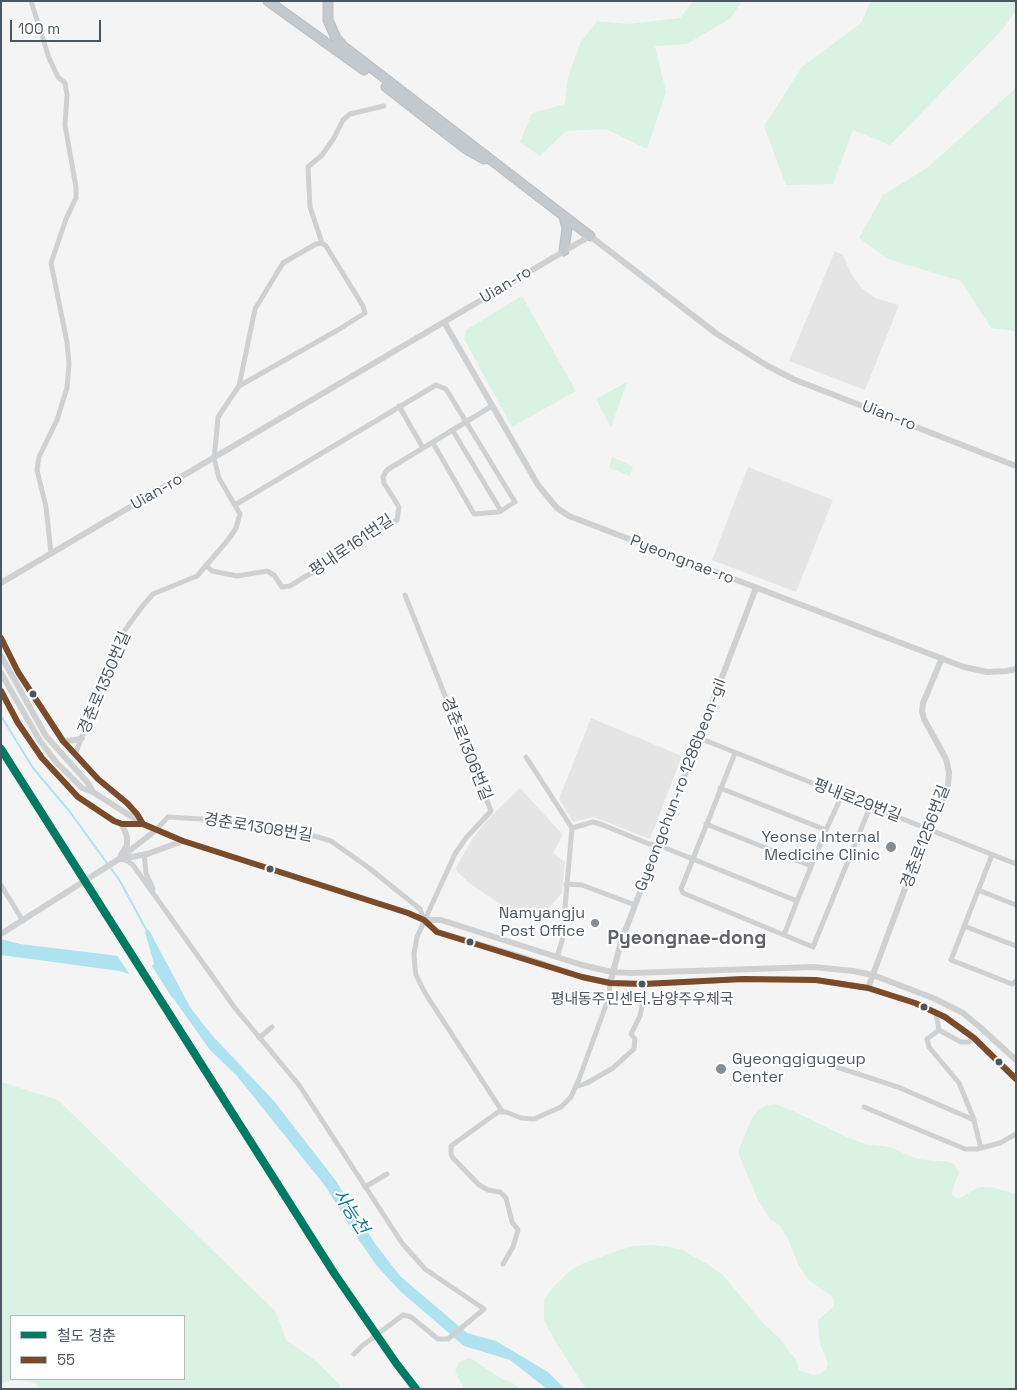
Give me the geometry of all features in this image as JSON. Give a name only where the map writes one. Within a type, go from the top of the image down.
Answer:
[{"type":"highway","points":[[268,1],[370,75],[466,149],[498,166]]},
{"type":"highway","points":[[328,1],[328,20],[336,38],[343,46],[590,236]]},
{"type":"highway","points":[[564,216],[567,228],[564,251]]},
{"type":"street","points":[[30,1],[49,58],[58,76],[65,84],[67,95],[65,125],[76,187],[76,198],[66,219],[51,263],[67,342],[69,364],[67,388],[57,420],[39,457],[37,470],[46,507],[52,553]]},
{"type":"street","points":[[239,386],[365,313],[363,306],[326,246],[322,243],[310,207],[308,167],[322,155],[334,138],[343,120],[350,114],[384,106]]},
{"type":"street","name":"Uian-ro","points":[[1,583],[590,236],[717,334],[766,365],[793,379],[1016,466]]},
{"type":"street","points":[[214,458],[218,417],[239,386],[255,309],[283,263],[316,244],[322,243]]},
{"type":"street","name":"Pyeongnae-ro","points":[[444,322],[538,485],[557,508],[581,522],[964,667],[987,672],[1016,669]]},
{"type":"street","points":[[235,505],[436,385],[446,389],[515,502],[501,511],[474,514],[433,443]]},
{"type":"street","points":[[399,406],[423,448]]},
{"type":"street","name":"평내로161번길","points":[[206,565],[212,571],[237,576],[267,570],[274,575],[282,587],[290,586],[397,520],[399,507],[384,483],[383,476],[387,470],[492,406]]},
{"type":"street","points":[[453,431],[501,511]]},
{"type":"street","name":"경춘로1350번길","points":[[75,755],[100,690],[117,657],[126,630],[141,608],[153,594],[197,576],[236,528],[240,514],[219,478],[214,458]]},
{"type":"street","name":"Gyeongchun-ro 1286beon-gil","points":[[610,983],[620,942],[756,588]]},
{"type":"street","name":"경춘로1306번길","points":[[405,595],[491,810],[466,838],[455,854],[424,920]]},
{"type":"street","points":[[1,638],[18,672],[63,741],[98,779],[127,803],[143,824]]},
{"type":"street","points":[[1,656],[46,736],[88,783],[93,792]]},
{"type":"street","name":"경춘로1256번길","points":[[868,988],[922,843],[948,786],[949,772],[946,760],[924,719],[922,711],[923,703],[942,658]]},
{"type":"street","points":[[1,673],[40,741],[57,763],[82,788],[93,792],[143,824],[183,842],[399,910],[424,920],[437,932],[582,977],[610,983],[816,980],[868,988],[916,1003],[936,1013],[974,1038],[1016,1079]]},
{"type":"street","points":[[1,692],[18,723],[42,758],[78,797],[122,824],[143,824]]},
{"type":"street","points":[[63,741],[82,738]]},
{"type":"street","name":"평내로29번길","points":[[699,738],[1016,864]]},
{"type":"street","points":[[735,753],[681,889],[683,893],[813,947],[870,806]]},
{"type":"street","points":[[526,756],[572,828],[562,941],[557,957]]},
{"type":"street","points":[[720,788],[826,830]]},
{"type":"street","points":[[784,935],[842,795]]},
{"type":"street","name":"경춘로1308번길","points":[[156,830],[168,816],[269,827],[331,841],[369,868],[420,909],[424,920]]},
{"type":"street","points":[[572,828],[592,822],[649,844],[658,845],[798,901]]},
{"type":"street","points":[[117,860],[127,844],[127,837],[122,824]]},
{"type":"street","points":[[706,824],[811,866]]},
{"type":"street","points":[[3,934],[117,860],[156,830]]},
{"type":"street","points":[[117,860],[183,842]]},
{"type":"street","points":[[144,854],[146,873],[160,903]]},
{"type":"street","points":[[992,855],[951,960],[1012,984],[1016,981]]},
{"type":"street","points":[[117,860],[128,861],[133,865],[235,1008],[299,1085],[395,1234],[411,1254],[434,1275],[484,1309],[448,1339],[438,1339],[410,1317],[403,1315],[376,1334],[354,1354]]},
{"type":"street","points":[[566,884],[582,885],[635,905]]},
{"type":"street","points":[[1,885],[23,921]]},
{"type":"street","points":[[978,890],[1016,906]]},
{"type":"street","points":[[424,920],[441,920],[582,965],[612,972],[814,967],[873,975],[933,998],[963,1014],[1016,1060]]},
{"type":"street","points":[[424,920],[417,936],[414,954],[416,975],[425,993],[502,1111],[521,1118],[534,1119],[562,1107],[571,1097],[609,997],[610,983]]},
{"type":"street","points":[[964,926],[1016,946]]},
{"type":"street","points":[[575,1088],[592,1081],[613,1068],[634,1049],[635,1039],[631,1034],[640,1016],[644,984]]},
{"type":"street","points":[[936,1013],[939,1030]]},
{"type":"street","points":[[259,1038],[272,1027]]},
{"type":"street","points":[[939,1030],[961,1042],[969,1042],[974,1038]]},
{"type":"street","points":[[939,1030],[927,1038],[929,1047],[959,1082],[974,1120],[981,1148]]},
{"type":"street","points":[[825,1063],[898,1087],[974,1120]]},
{"type":"street","points":[[864,1107],[965,1149],[981,1148],[1000,1143],[1016,1134]]},
{"type":"street","points":[[502,1111],[453,1144],[450,1151],[453,1158],[479,1185],[488,1190],[500,1192],[506,1198],[512,1222],[518,1230],[513,1247],[503,1264]]},
{"type":"street","points":[[365,1187],[387,1174]]},
{"type":"shaded area","points":[[835,251],[843,255],[851,274],[862,288],[875,298],[899,305],[865,390],[789,361]]},
{"type":"shaded area","points":[[748,467],[833,500],[796,592],[712,560]]},
{"type":"shaded area","points":[[591,718],[682,756],[650,839],[594,817],[573,822],[559,799]]},
{"type":"shaded area","points":[[520,788],[563,835],[553,853],[565,862],[562,893],[538,920],[509,910],[469,883],[455,869],[473,838],[487,820]]},
{"type":"green space","points":[[693,1],[742,1],[731,18],[687,44],[655,46],[666,92],[647,149],[606,129],[566,131],[540,156],[520,142],[532,113],[565,104],[568,78],[580,43],[597,21],[628,24],[680,18]]},
{"type":"green space","points":[[871,1],[1016,1],[1016,10],[1003,29],[890,145],[853,130],[833,184],[786,185],[764,126],[802,67],[861,23]]},
{"type":"green space","points":[[1016,88],[1016,331],[991,328],[961,281],[888,259],[859,238],[883,195],[927,168]]},
{"type":"green space","points":[[522,296],[576,391],[512,427],[464,339],[466,330]]},
{"type":"green space","points":[[627,382],[611,427],[596,399]]},
{"type":"green space","points":[[612,457],[633,466],[630,476],[609,468]]},
{"type":"green space","points":[[1,1082],[58,1100],[276,1312],[286,1340],[316,1361],[340,1385],[339,1389],[41,1389],[35,1383],[18,1380],[185,1380],[185,1315],[10,1315],[11,1380],[1,1384]]},
{"type":"green space","points":[[775,1104],[865,1144],[890,1147],[917,1159],[954,1164],[959,1173],[952,1190],[952,1195],[956,1198],[982,1187],[991,1187],[1016,1194],[1016,1389],[586,1389],[556,1343],[544,1320],[544,1300],[555,1285],[571,1270],[584,1263],[634,1246],[653,1245],[670,1247],[682,1250],[707,1264],[723,1275],[761,1321],[780,1339],[796,1360],[799,1370],[813,1375],[820,1374],[826,1369],[828,1363],[820,1344],[818,1324],[819,1319],[833,1307],[833,1297],[811,1282],[805,1275],[780,1226],[770,1219],[757,1198],[738,1152],[752,1118],[758,1110],[767,1105]]},
{"type":"green space","points":[[470,1358],[520,1389],[464,1389],[455,1371],[459,1362]]},
{"type":"water","name":"사능천","points":[[149,930],[190,1007],[210,1033],[274,1101],[336,1181],[374,1242],[400,1276],[467,1333],[496,1341],[548,1372],[565,1389],[547,1389],[510,1360],[464,1346],[400,1291],[376,1265],[326,1187],[237,1076],[210,1050],[173,998],[152,982],[120,971],[1,955],[1,939],[20,944],[119,956],[152,966],[154,964],[145,932]]},
{"type":"pier","points":[[116,954],[150,963],[190,1026],[171,1000],[151,984],[132,978]]},
{"type":"waterway","points":[[1,716],[33,768],[70,812],[120,881],[148,933]]},
{"type":"rail line","name":"경춘","points":[[1,749],[334,1273],[416,1389]]},
{"type":"transit line","name":"55","points":[[1,638],[18,672],[63,741],[98,779],[127,803],[143,824]]},
{"type":"transit line","name":"55","points":[[1,691],[18,723],[42,758],[78,797],[114,821],[122,824],[143,824],[183,841],[408,913],[424,920],[437,932],[582,977],[610,983],[644,984],[743,979],[816,980],[868,988],[915,1003],[945,1017],[974,1038],[1016,1079]]},
{"type":"place","name":"Yeonse Internal Medicine Clinic","points":[[891,847]]},
{"type":"place","name":"Namyangju Post Office","points":[[595,923]]},
{"type":"place","name":"평내동주민센터.남양주우체국","points":[[642,984]]},
{"type":"place","name":"Gyeonggigugeup Center","points":[[721,1069]]},
{"type":"district","name":"Pyeongnae-dong","points":[[687,939]]}]
